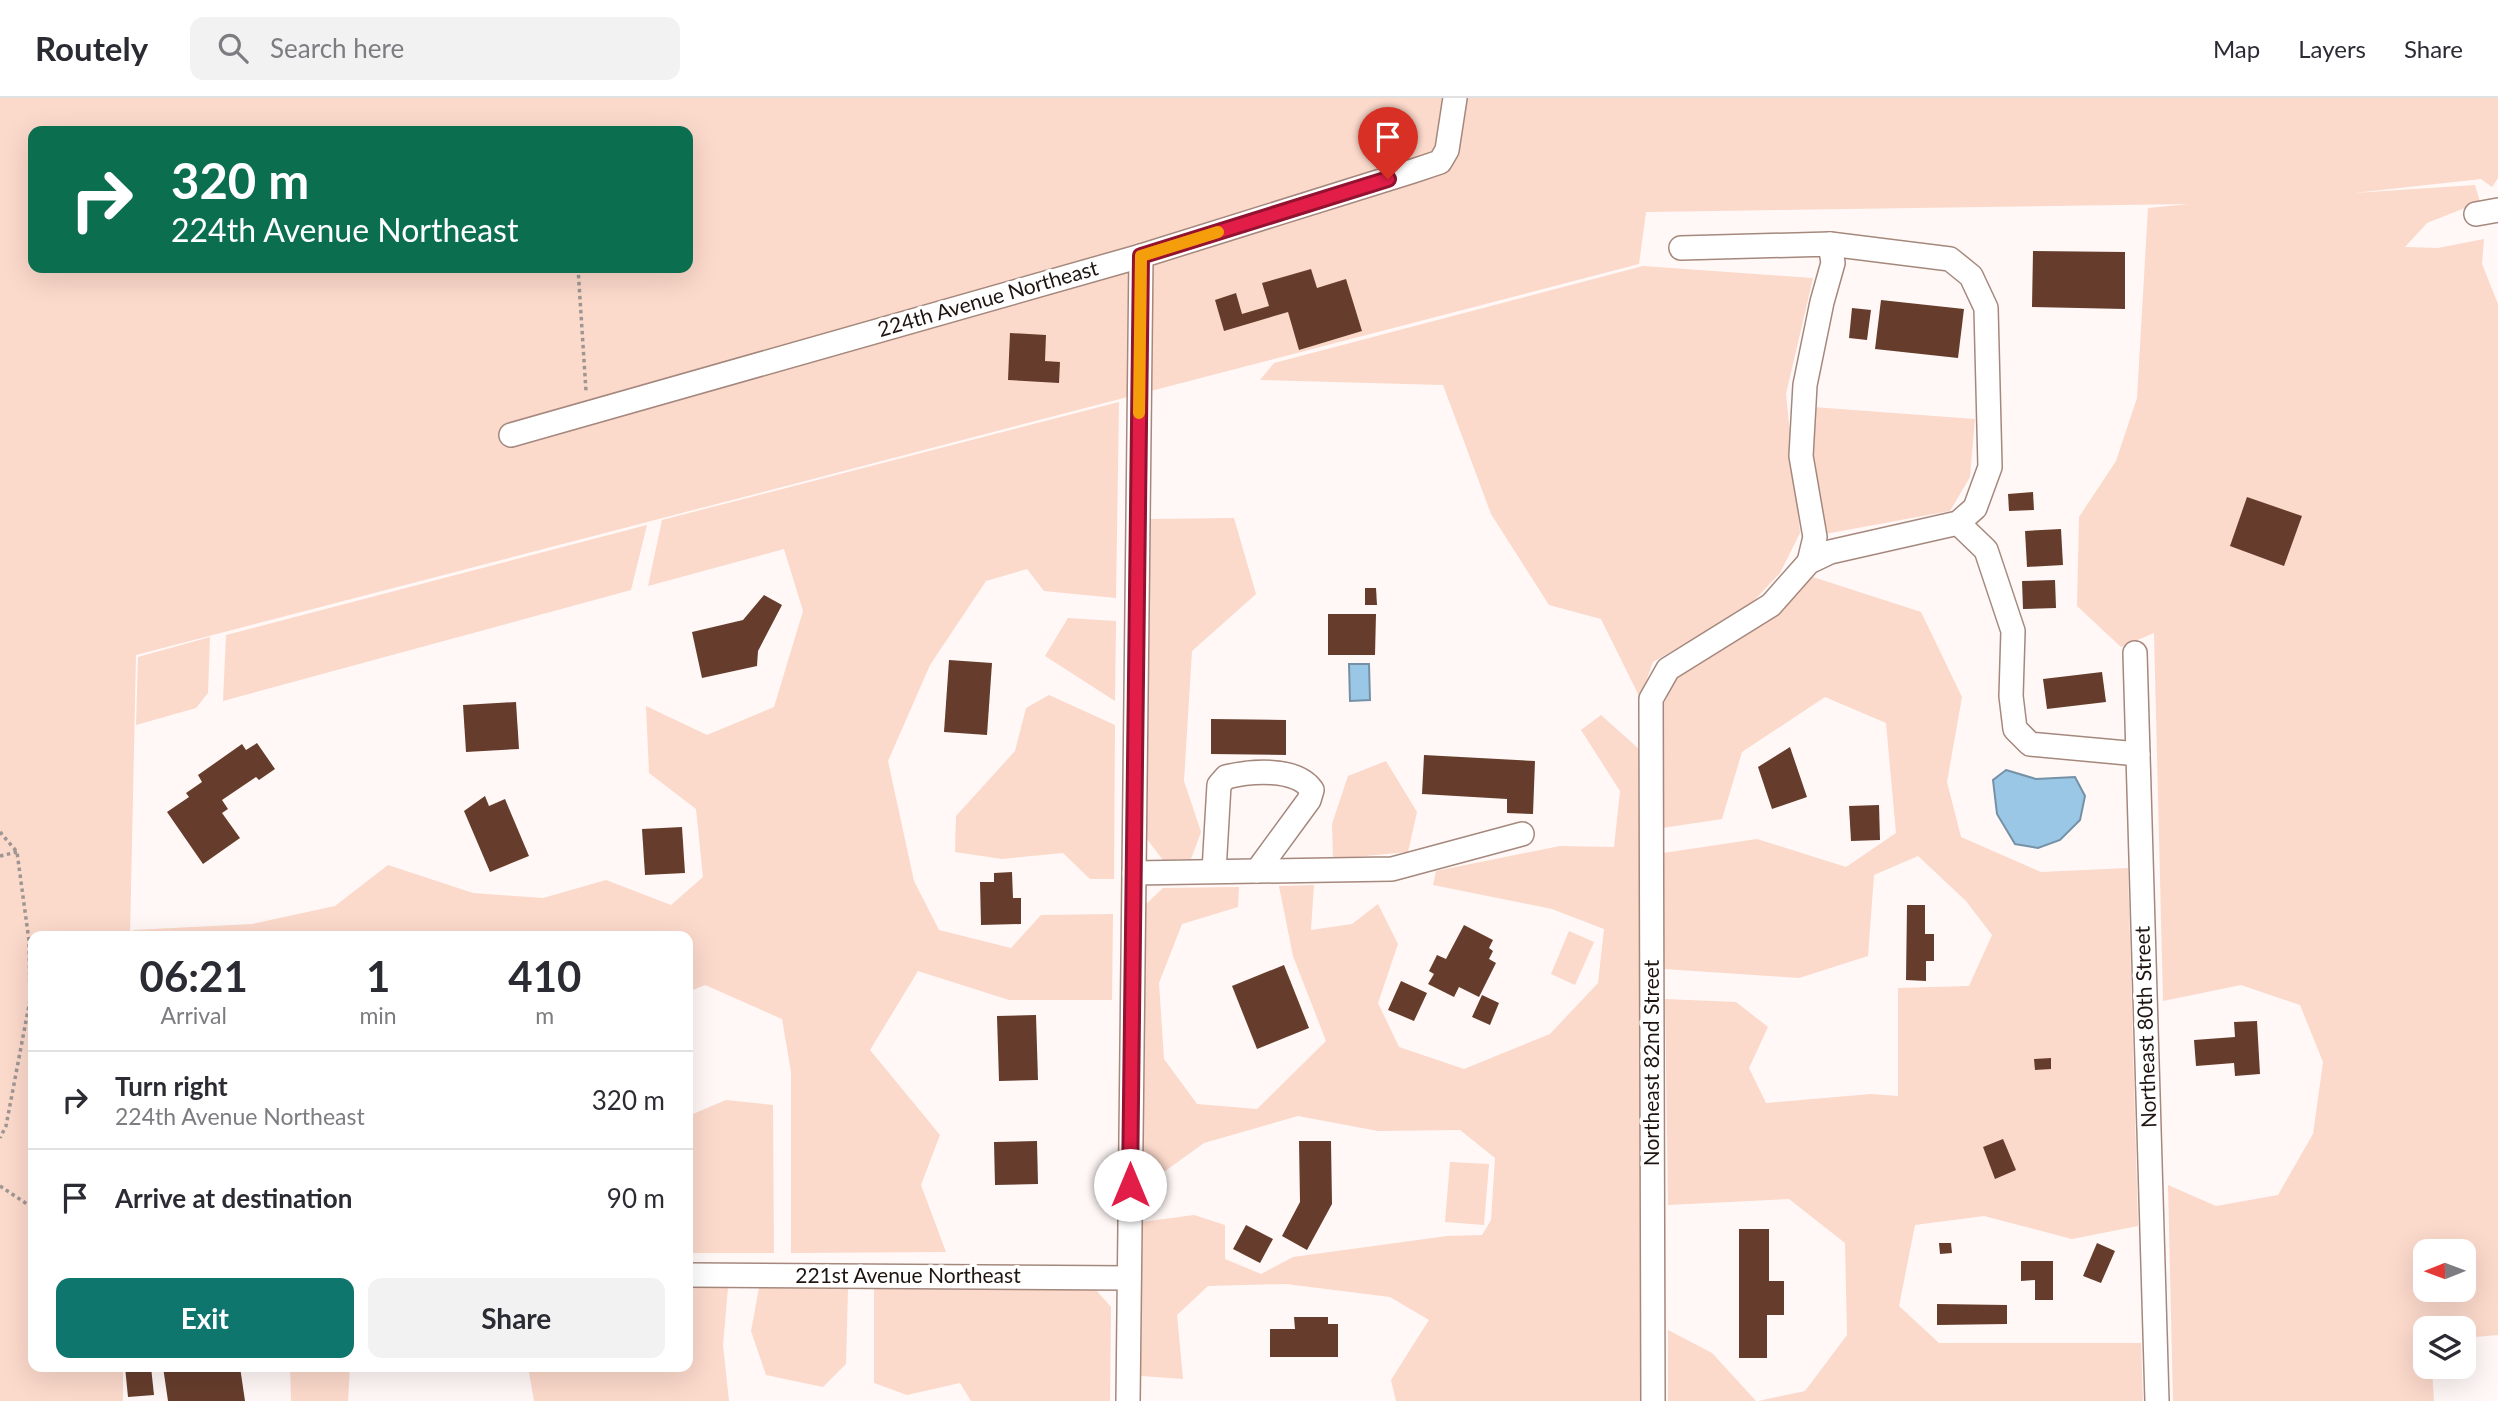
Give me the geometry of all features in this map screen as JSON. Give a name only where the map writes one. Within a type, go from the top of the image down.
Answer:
[{"type":"street","name":"224th Avenue Northeast","points":[[511,435],[1141,256],[1440,162],[1452,133],[1455,98]]},
{"type":"street","points":[[1809,562],[1815,537],[1801,456],[1805,385],[1833,263],[1830,244]]},
{"type":"street","points":[[1681,248],[1830,244],[1950,259],[1971,276],[1986,308],[1990,467],[1975,508],[1958,523],[1830,552],[1809,562]]},
{"type":"street","points":[[1128,1401],[1141,256]]},
{"type":"street","points":[[1958,523],[1986,550],[2013,631],[2011,696],[2015,729],[2030,744],[2138,754]]},
{"type":"street","name":"Northeast 82nd Street","points":[[1653,1401],[1651,699],[1668,669],[1771,605],[1809,562]]},
{"type":"street","name":"Northeast 80th Street","points":[[2135,653],[2157,1401]]},
{"type":"street","points":[[1214,872],[1219,785],[1226,777],[1287,774],[1306,780],[1312,790],[1309,800],[1257,871]]},
{"type":"street","points":[[1134,873],[1392,869],[1522,834]]},
{"type":"street","name":"221st Avenue Northeast","points":[[693,1275],[1129,1278]]},
{"type":"path","points":[[578,273],[589,413]]},
{"type":"path","points":[[0,832],[17,852],[28,934]]},
{"type":"path","points":[[0,856],[17,852]]},
{"type":"path","points":[[0,1138],[6,1126],[28,1010]]},
{"type":"path","points":[[0,1186],[28,1205]]},
{"type":"shaded area","points":[[0,98],[2498,98],[2498,178],[2492,187],[2481,179],[2354,193],[2475,185],[2480,202],[2427,223],[2405,247],[2438,248],[2484,239],[2482,264],[2498,304],[2498,1335],[2476,1337],[2476,1316],[2413,1316],[2413,1379],[2433,1379],[2434,1401],[2173,1401],[2168,1185],[2216,1206],[2278,1195],[2313,1134],[2323,1062],[2300,1005],[2241,985],[2163,1001],[2154,633],[2121,647],[2077,606],[2079,517],[2116,461],[2137,398],[2148,208],[2189,204],[1646,212],[1639,264],[136,655],[130,931],[28,931],[28,1372],[123,1372],[123,1401],[0,1401]]},
{"type":"shaded area","points":[[1643,266],[1813,278],[1786,394],[1800,533],[1780,573],[1748,607],[1653,662],[1640,698],[1601,619],[1549,605],[1491,514],[1443,385],[1260,380],[1274,363]]},
{"type":"shaded area","points":[[1119,402],[1116,598],[1044,591],[1027,569],[986,581],[930,665],[888,761],[914,881],[939,930],[1011,948],[1041,915],[1113,914],[1112,1000],[1009,1000],[918,971],[870,1050],[940,1135],[921,1185],[946,1252],[791,1253],[791,1072],[782,1019],[705,985],[693,990],[693,931],[133,931],[252,924],[335,906],[388,865],[473,893],[543,898],[606,880],[671,905],[703,877],[696,809],[649,773],[646,706],[707,735],[774,707],[803,611],[784,549],[648,586],[662,520]]},
{"type":"shaded area","points":[[1813,407],[1975,419],[1970,477],[1950,511],[1825,534],[1810,449]]},
{"type":"shaded area","points":[[1234,518],[1256,594],[1192,651],[1184,781],[1201,832],[1191,859],[1163,860],[1147,839],[1150,519]]},
{"type":"shaded area","points":[[647,525],[631,590],[223,701],[226,635]]},
{"type":"shaded area","points":[[1813,577],[1921,612],[1962,697],[1947,782],[1961,837],[2041,872],[2128,868],[2138,1226],[2072,1239],[1984,1216],[1915,1225],[1899,1306],[1939,1343],[2141,1343],[2143,1401],[1758,1401],[1805,1391],[1847,1335],[1845,1243],[1789,1199],[1668,1205],[1665,999],[1736,1002],[1768,1027],[1749,1068],[1766,1103],[1871,1094],[1898,1096],[1898,988],[1969,986],[1992,935],[1966,901],[1918,856],[1874,875],[1868,956],[1799,978],[1664,969],[1663,853],[1757,839],[1846,867],[1896,833],[1886,723],[1825,697],[1742,752],[1722,819],[1662,828],[1661,709],[1677,677],[1774,615]]},
{"type":"shaded area","points":[[1068,618],[1116,621],[1115,701],[1045,656]]},
{"type":"shaded area","points":[[210,637],[208,693],[196,708],[136,725],[138,657]]},
{"type":"shaded area","points":[[1049,695],[1115,725],[1114,879],[1090,879],[1063,853],[1002,859],[955,852],[956,816],[1015,751],[1026,708]]},
{"type":"shaded area","points":[[1601,715],[1639,749],[1641,1401],[1396,1401],[1391,1380],[1429,1320],[1390,1297],[1286,1284],[1208,1286],[1177,1315],[1183,1379],[1141,1376],[1142,1222],[1194,1215],[1225,1225],[1225,1259],[1261,1274],[1293,1257],[1447,1236],[1482,1235],[1491,1220],[1495,1158],[1460,1130],[1378,1131],[1298,1116],[1204,1143],[1143,1187],[1146,904],[1163,888],[1239,887],[1238,907],[1182,924],[1159,983],[1164,1059],[1197,1104],[1257,1109],[1326,1041],[1293,956],[1279,886],[1314,885],[1311,930],[1352,924],[1378,904],[1398,944],[1378,1003],[1399,1047],[1464,1069],[1550,1034],[1598,983],[1604,929],[1552,909],[1433,885],[1436,871],[1560,846],[1614,847],[1620,791],[1581,730]]},
{"type":"shaded area","points":[[1386,761],[1417,812],[1408,852],[1333,859],[1332,824],[1348,776]]},
{"type":"shaded area","points":[[1569,931],[1594,942],[1575,985],[1551,974]]},
{"type":"shaded area","points":[[726,1100],[773,1105],[774,1253],[693,1253],[693,1114]]},
{"type":"shaded area","points":[[1450,1162],[1489,1164],[1484,1225],[1445,1222]]},
{"type":"shaded area","points":[[693,1288],[728,1288],[723,1345],[729,1401],[534,1401],[529,1372],[693,1372]]},
{"type":"shaded area","points":[[759,1288],[848,1289],[846,1364],[823,1387],[766,1375],[751,1331]]},
{"type":"shaded area","points":[[874,1289],[1096,1290],[1111,1307],[1110,1401],[971,1401],[960,1383],[907,1395],[874,1383]]},
{"type":"shaded area","points":[[1668,1330],[1712,1353],[1756,1401],[1668,1401]]},
{"type":"shaded area","points":[[290,1372],[350,1372],[348,1401],[291,1401]]},
{"type":"water","points":[[1349,664],[1369,664],[1370,700],[1350,701]]},
{"type":"water","points":[[2006,770],[2036,779],[2075,777],[2085,796],[2080,820],[2060,840],[2038,848],[2015,844],[1997,814],[1993,780]]},
{"type":"building","points":[[2033,251],[2125,252],[2125,309],[2032,307]]},
{"type":"building","points":[[1311,269],[1317,288],[1346,279],[1362,331],[1299,350],[1288,312],[1224,331],[1215,300],[1236,293],[1242,314],[1269,306],[1262,283]]},
{"type":"building","points":[[1881,300],[1964,309],[1958,358],[1875,349]]},
{"type":"building","points":[[1852,308],[1871,310],[1867,340],[1849,338]]},
{"type":"building","points":[[1010,333],[1046,335],[1045,361],[1060,362],[1059,383],[1008,380]]},
{"type":"building","points":[[2033,492],[2034,510],[2009,511],[2008,494]]},
{"type":"building","points":[[2247,497],[2302,516],[2284,566],[2230,546]]},
{"type":"building","points":[[2061,529],[2063,565],[2027,567],[2025,531]]},
{"type":"building","points":[[2055,580],[2056,608],[2023,609],[2022,581]]},
{"type":"building","points":[[1365,588],[1376,588],[1377,605],[1365,605]]},
{"type":"building","points":[[764,595],[782,605],[758,651],[757,666],[702,678],[692,632],[743,620]]},
{"type":"building","points":[[1328,614],[1376,614],[1375,655],[1328,655]]},
{"type":"building","points":[[949,660],[992,663],[987,735],[944,732]]},
{"type":"building","points":[[2102,672],[2106,702],[2047,709],[2043,679]]},
{"type":"building","points":[[516,702],[519,749],[466,752],[463,705]]},
{"type":"building","points":[[1211,719],[1286,720],[1286,755],[1211,754]]},
{"type":"building","points":[[257,743],[275,769],[259,780],[256,777],[222,800],[228,809],[222,813],[240,838],[203,864],[167,812],[189,797],[186,793],[202,782],[198,775],[242,744],[246,750]]},
{"type":"building","points":[[1790,747],[1807,797],[1772,809],[1758,767]]},
{"type":"building","points":[[1424,755],[1535,761],[1533,814],[1507,813],[1507,799],[1422,794]]},
{"type":"building","points":[[485,796],[489,806],[505,799],[529,856],[490,872],[464,811]]},
{"type":"building","points":[[1879,805],[1880,840],[1851,841],[1849,806]]},
{"type":"building","points":[[682,827],[685,873],[645,875],[642,829]]},
{"type":"building","points":[[1012,872],[1013,898],[1021,898],[1021,924],[981,925],[980,882],[994,882],[994,873]]},
{"type":"building","points":[[1907,905],[1925,905],[1925,934],[1934,934],[1934,961],[1926,961],[1926,981],[1906,980]]},
{"type":"building","points":[[1464,925],[1493,940],[1489,948],[1493,951],[1489,959],[1496,963],[1479,997],[1459,987],[1454,997],[1428,984],[1434,974],[1429,971],[1437,955],[1446,959]]},
{"type":"building","points":[[1284,965],[1309,1028],[1257,1049],[1232,986]]},
{"type":"building","points":[[1401,981],[1427,993],[1414,1021],[1388,1010]]},
{"type":"building","points":[[1482,995],[1499,1003],[1490,1025],[1472,1017]]},
{"type":"building","points":[[1036,1015],[1038,1080],[999,1081],[997,1016]]},
{"type":"building","points":[[2257,1021],[2260,1074],[2235,1076],[2234,1063],[2196,1066],[2194,1040],[2235,1037],[2234,1022]]},
{"type":"building","points":[[2051,1058],[2051,1069],[2035,1070],[2034,1059]]},
{"type":"building","points":[[2003,1139],[2016,1170],[1995,1179],[1983,1147]]},
{"type":"building","points":[[1037,1141],[1038,1184],[995,1185],[994,1142]]},
{"type":"building","points":[[1299,1141],[1331,1141],[1332,1204],[1307,1250],[1282,1236],[1300,1202]]},
{"type":"building","points":[[1246,1225],[1273,1239],[1260,1263],[1233,1249]]},
{"type":"building","points":[[1739,1229],[1769,1229],[1769,1281],[1784,1281],[1784,1315],[1767,1315],[1767,1358],[1739,1358]]},
{"type":"building","points":[[1939,1243],[1951,1243],[1952,1253],[1940,1254]]},
{"type":"building","points":[[2097,1243],[2115,1251],[2101,1283],[2083,1276]]},
{"type":"building","points":[[2021,1261],[2053,1261],[2053,1300],[2035,1300],[2035,1280],[2021,1281]]},
{"type":"building","points":[[1937,1304],[2007,1305],[2007,1324],[1937,1325]]},
{"type":"building","points":[[1294,1317],[1328,1317],[1328,1324],[1338,1324],[1338,1357],[1270,1357],[1270,1329],[1295,1329]]},
{"type":"building","points":[[126,1372],[152,1372],[154,1395],[128,1397]]},
{"type":"building","points":[[164,1372],[241,1372],[245,1401],[168,1401]]},
{"type":"slow traffic","points":[[1139,413],[1141,256],[1218,232]]},
{"type":"route","points":[[1130,1185],[1141,256],[1388,179]]}]
